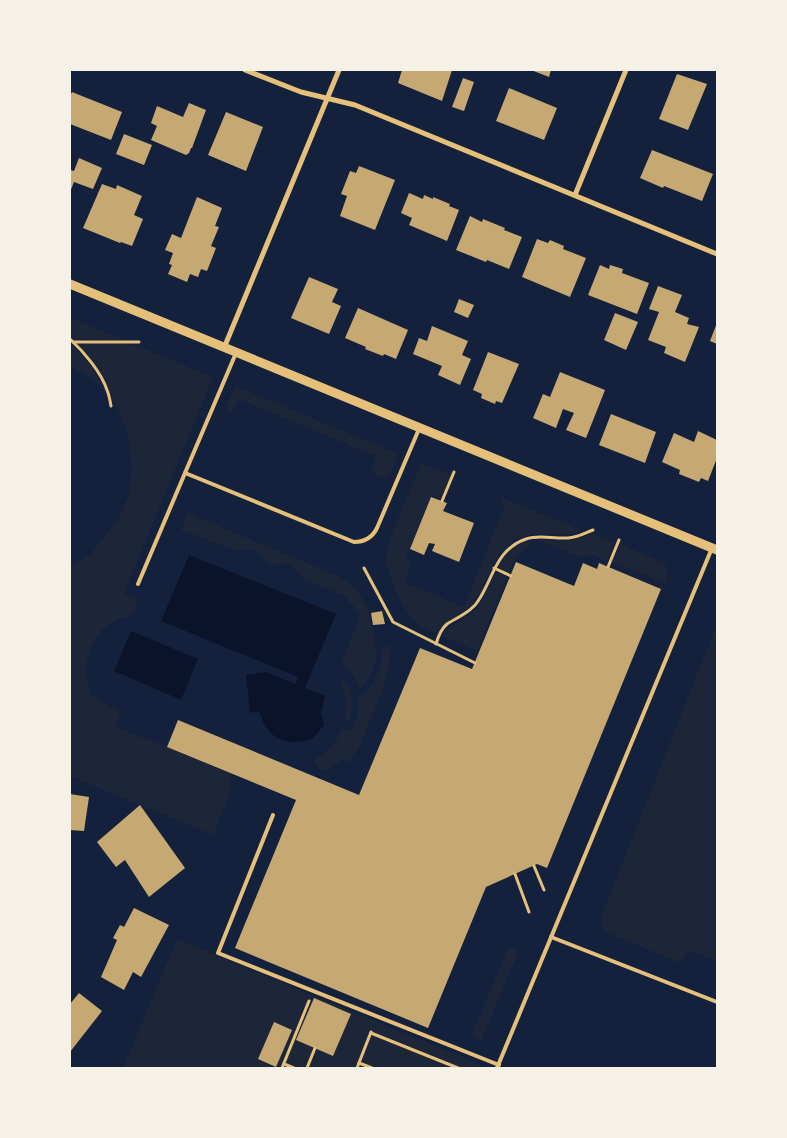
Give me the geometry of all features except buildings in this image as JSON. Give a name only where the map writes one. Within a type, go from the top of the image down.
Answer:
[{"type":"street","points":[[245,70],[302,92],[355,104],[717,254]]},
{"type":"street","points":[[224,348],[339,70]]},
{"type":"street","points":[[575,195],[626,70]]},
{"type":"street","points":[[70,284],[714,549]]},
{"type":"lane","points":[[138,584],[236,353]]},
{"type":"lane","points":[[185,472],[354,542],[361,542],[369,539],[374,534],[419,428]]},
{"type":"lane","points":[[273,815],[218,953],[498,1066],[714,549]]},
{"type":"lane","points":[[551,937],[717,1002]]},
{"type":"path","points":[[71,341],[139,342]]},
{"type":"path","points":[[71,341],[81,349],[95,368],[107,389],[111,406]]},
{"type":"path","points":[[442,501],[454,472]]},
{"type":"path","points":[[436,644],[439,634],[446,625],[475,606],[485,590],[497,562],[516,543],[538,536],[569,538],[593,530]]},
{"type":"path","points":[[608,567],[619,540]]},
{"type":"path","points":[[364,568],[393,622],[475,663]]},
{"type":"path","points":[[494,568],[511,576]]},
{"type":"path","points":[[534,866],[544,890]]},
{"type":"path","points":[[515,874],[529,912]]},
{"type":"path","points":[[294,1068],[283,1066],[310,998]]},
{"type":"path","points":[[357,1068],[373,1028]]},
{"type":"path","points":[[371,1033],[458,1068]]},
{"type":"path","points":[[307,1068],[315,1048]]},
{"type":"path","points":[[359,1063],[372,1068]]},
{"type":"shaded area","points":[[70,318],[124,340],[73,339],[70,336]]},
{"type":"shaded area","points":[[70,344],[74,346],[94,371],[105,391],[93,379],[70,366]]},
{"type":"shaded area","points":[[77,344],[135,345],[213,377],[124,593],[138,599],[132,615],[110,623],[96,638],[88,656],[86,675],[91,695],[121,711],[115,727],[232,775],[228,786],[232,788],[213,835],[70,776],[70,566],[90,555],[118,520],[129,495],[132,468],[128,435],[119,411],[102,374]]},
{"type":"shaded area","points":[[235,386],[398,454],[390,476],[382,477],[372,472],[376,456],[239,399],[233,411],[231,413],[228,412],[226,407]]},
{"type":"shaded area","points":[[421,463],[451,475],[441,499],[431,495],[406,559],[412,562],[404,582],[464,607],[504,507],[501,497],[583,531],[568,535],[539,534],[525,536],[512,541],[500,553],[471,606],[435,633],[421,626],[408,613],[398,596],[385,561],[389,550],[386,548]]},
{"type":"shaded area","points":[[188,513],[342,578],[355,588],[367,607],[373,631],[374,645],[377,646],[373,669],[368,680],[360,689],[353,675],[342,662],[358,621],[359,616],[354,606],[344,596],[303,579],[290,563],[271,565],[265,562],[257,552],[252,550],[244,551],[240,549],[238,552],[181,531]]},
{"type":"shaded area","points":[[591,533],[614,543],[607,561],[593,555],[580,557],[536,539],[564,541],[581,538]]},
{"type":"shaded area","points":[[531,540],[526,551],[519,553],[515,558],[509,571],[497,567],[511,549]]},
{"type":"shaded area","points":[[620,544],[664,563],[668,573],[665,583],[612,562]]},
{"type":"shaded area","points":[[189,555],[336,614],[305,688],[325,696],[321,713],[324,725],[310,740],[298,742],[283,741],[268,730],[259,711],[250,713],[246,675],[266,672],[295,684],[298,677],[161,621]]},
{"type":"shaded area","points":[[495,572],[507,576],[477,651],[442,636],[447,629],[474,611],[485,595]]},
{"type":"shaded area","points":[[717,624],[717,961],[688,950],[681,963],[605,932],[600,920]]},
{"type":"shaded area","points":[[131,631],[198,659],[181,700],[114,671]]},
{"type":"shaded area","points":[[389,646],[388,670],[383,689],[358,749],[347,763],[342,759],[322,771],[314,761],[331,747],[342,728],[352,731],[358,710],[358,697],[370,688],[374,682],[381,661],[383,647]]},
{"type":"shaded area","points":[[345,680],[350,690],[352,701],[348,722],[345,721],[346,702],[341,684]]},
{"type":"shaded area","points":[[177,939],[479,1064],[478,1068],[123,1068]]},
{"type":"shaded area","points":[[512,948],[519,951],[481,1041],[474,1037],[473,1032],[506,953]]}]
